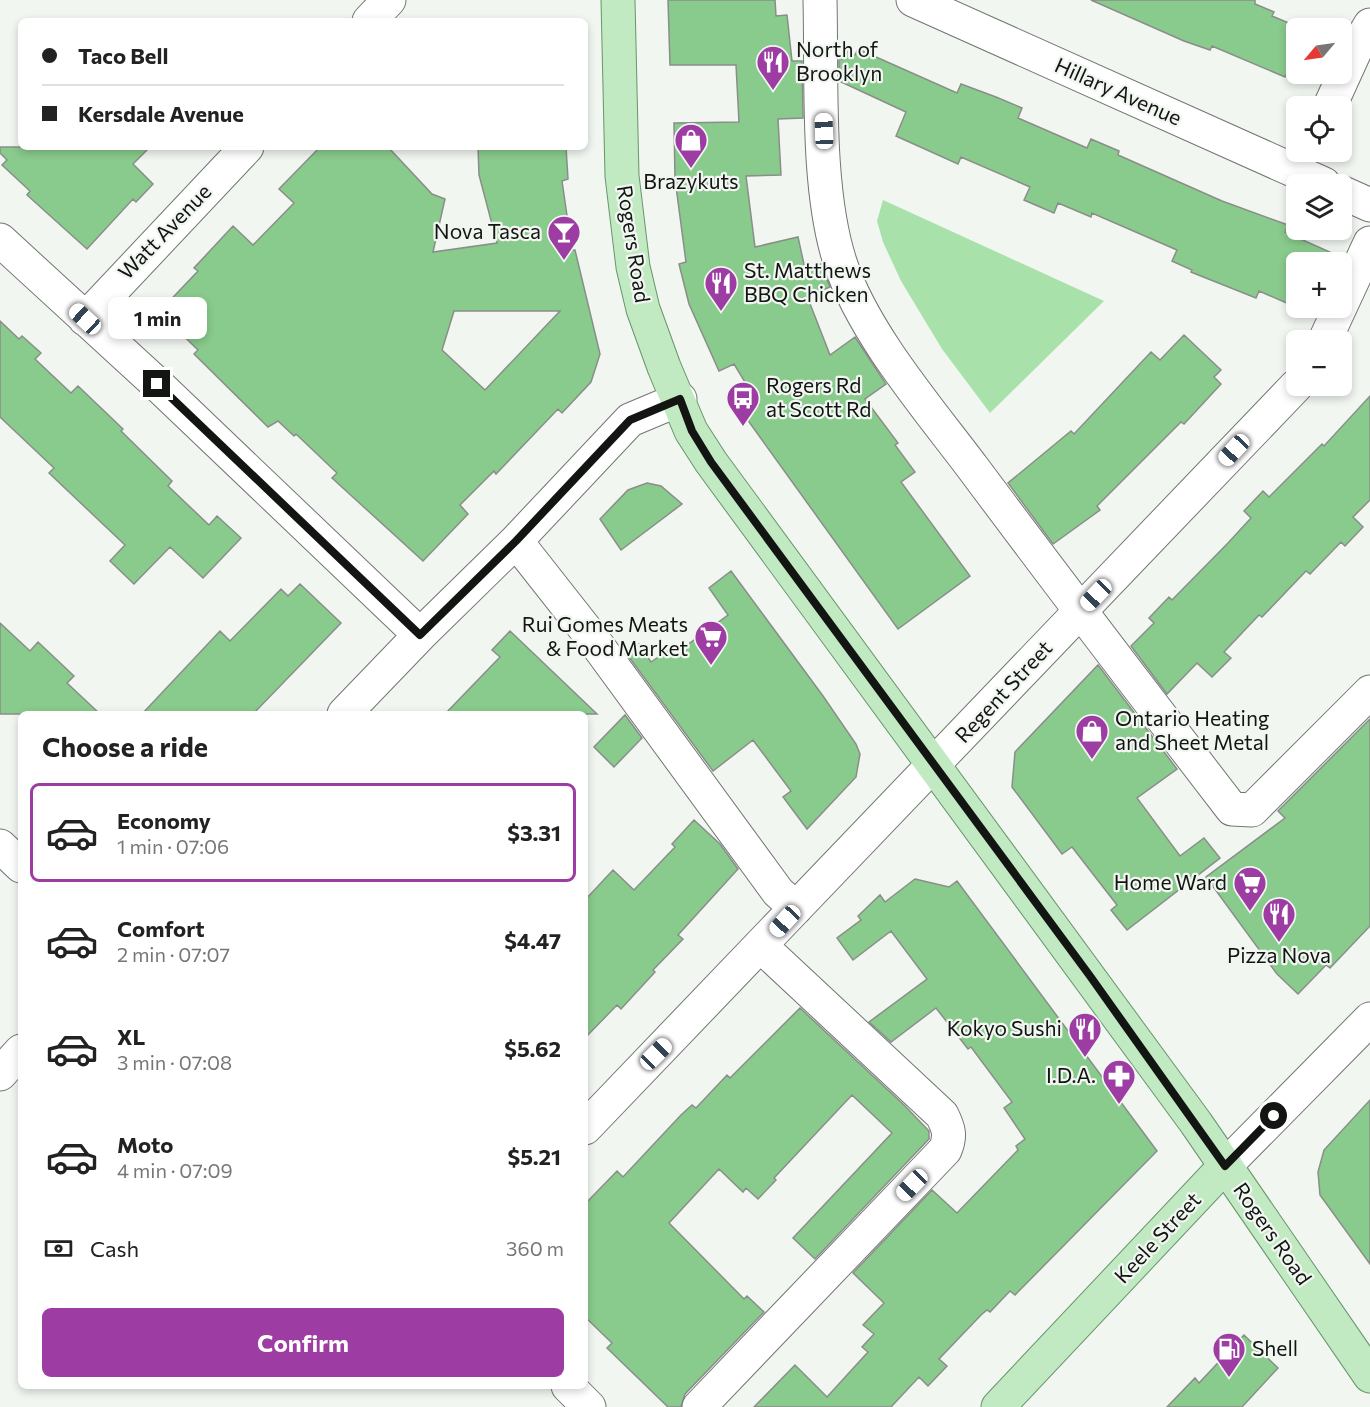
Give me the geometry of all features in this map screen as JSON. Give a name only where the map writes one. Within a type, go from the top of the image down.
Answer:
[{"type":"main road","name":"Rogers Road","points":[[618,0],[622,176],[632,258],[653,338],[692,431],[711,462],[933,766],[1090,976],[1370,1376]]},
{"type":"main road","name":"Keele Street","points":[[998,1407],[1225,1166]]},
{"type":"street","points":[[372,18],[389,0]]},
{"type":"street","points":[[820,0],[825,175],[833,237],[844,273],[873,328],[901,371],[1080,611],[1232,809],[1252,810],[1370,692]]},
{"type":"street","name":"Hillary Avenue","points":[[913,0],[1312,170]]},
{"type":"street","points":[[1335,96],[1355,51],[1370,26]]},
{"type":"street","name":"Watt Avenue","points":[[85,319],[244,150]]},
{"type":"street","points":[[1352,197],[1370,205]]},
{"type":"street","points":[[0,240],[420,635]]},
{"type":"street","points":[[1330,330],[1370,243]]},
{"type":"street","name":"Regent Street","points":[[588,1125],[1286,396]]},
{"type":"street","points":[[347,711],[516,541],[630,420],[680,399]]},
{"type":"street","points":[[516,541],[590,635],[778,892],[796,908]]},
{"type":"street","points":[[0,846],[18,863]]},
{"type":"street","points":[[699,1407],[945,1150],[950,1140],[949,1128],[942,1115],[761,946]]},
{"type":"street","name":"Keele Street","points":[[1225,1166],[1370,1019]]},
{"type":"street","points":[[0,1074],[18,1055]]},
{"type":"street","points":[[571,1389],[589,1407]]},
{"type":"green space","points":[[883,200],[1104,301],[990,413],[942,349],[901,281],[883,242],[877,221]]},
{"type":"building","points":[[668,0],[775,0],[776,16],[787,15],[792,61],[802,61],[803,118],[778,119],[781,175],[746,176],[755,247],[798,237],[805,269],[821,264],[830,287],[807,296],[830,355],[855,337],[886,384],[865,399],[898,443],[895,445],[915,472],[901,482],[970,576],[898,629],[744,415],[759,405],[734,364],[719,371],[689,304],[679,264],[686,262],[675,179],[674,123],[739,122],[736,65],[670,65]]},
{"type":"building","points":[[1091,0],[1255,0],[1255,4],[1274,12],[1272,16],[1286,22],[1286,75],[1285,77],[1212,46],[1210,50]]},
{"type":"building","points":[[858,49],[957,93],[961,84],[996,97],[1022,108],[1018,118],[1087,148],[1091,139],[1119,151],[1118,155],[1222,201],[1286,224],[1286,240],[1303,240],[1330,252],[1286,252],[1286,303],[1259,291],[1256,298],[1191,272],[1192,270],[1172,261],[1177,250],[1092,213],[1091,217],[1058,203],[1054,213],[1024,200],[1030,187],[961,157],[958,164],[896,136],[906,112],[839,81],[839,59],[842,59],[844,50],[855,55]]},
{"type":"building","points":[[0,147],[18,147],[18,150],[147,150],[133,164],[153,184],[136,202],[133,199],[87,249],[27,195],[30,191],[2,165],[7,160],[0,153]]},
{"type":"building","points":[[317,150],[391,150],[432,194],[445,199],[433,252],[497,243],[479,175],[478,150],[566,150],[568,179],[562,181],[572,250],[575,250],[600,354],[591,382],[562,413],[558,409],[496,474],[494,471],[460,505],[468,514],[423,561],[332,478],[337,473],[296,434],[294,436],[278,421],[268,427],[194,354],[198,350],[159,312],[198,271],[194,268],[233,226],[253,245],[294,203],[279,189]],"holes":[[[454,311],[560,311],[485,390],[442,350]]]},
{"type":"building","points":[[0,321],[19,339],[22,336],[41,353],[35,359],[71,393],[78,386],[123,429],[121,431],[172,481],[168,486],[209,525],[217,516],[241,538],[203,578],[170,547],[134,584],[110,561],[125,545],[49,473],[54,468],[0,417]]},
{"type":"building","points":[[1184,335],[1221,370],[1214,377],[1221,384],[1184,424],[1181,422],[1097,506],[1100,510],[1053,544],[1008,483],[1071,431],[1074,434],[1151,352],[1160,360]]},
{"type":"building","points":[[1370,396],[1370,500],[1353,517],[1363,527],[1345,546],[1341,542],[1310,574],[1306,571],[1262,617],[1259,615],[1224,652],[1231,658],[1212,677],[1197,663],[1167,694],[1131,646],[1154,623],[1149,618],[1169,597],[1172,600],[1251,518],[1244,511],[1263,491],[1269,497],[1322,444],[1324,446]]},
{"type":"building","points":[[647,483],[661,486],[682,504],[621,550],[600,519],[628,490]]},
{"type":"building","points":[[731,571],[823,696],[856,744],[860,754],[856,777],[807,829],[783,797],[791,791],[753,740],[713,771],[626,653],[639,644],[651,662],[667,651],[672,656],[728,615],[709,588]]},
{"type":"building","points":[[300,584],[341,623],[256,711],[145,711],[220,631],[230,641],[281,589],[288,596]]},
{"type":"building","points":[[0,623],[30,651],[38,642],[74,676],[67,683],[97,711],[18,711],[18,714],[0,714]]},
{"type":"building","points":[[510,631],[597,714],[588,714],[588,711],[448,711],[500,657],[492,650]]},
{"type":"building","name":"Ontario Heating and Sheet Metal","points":[[1098,665],[1177,769],[1137,798],[1180,856],[1204,838],[1220,858],[1127,930],[1111,910],[1117,905],[1072,847],[1062,854],[1012,787],[1015,752]]},
{"type":"building","points":[[625,715],[642,738],[614,767],[594,747]]},
{"type":"building","points":[[1370,719],[1370,926],[1330,968],[1326,965],[1298,994],[1277,974],[1206,877],[1285,818],[1278,811]]},
{"type":"building","points":[[694,820],[720,844],[738,869],[678,935],[683,939],[653,970],[655,972],[621,1009],[617,1005],[588,1035],[588,897],[613,870],[634,890],[675,847],[672,844]]},
{"type":"building","points":[[915,879],[949,887],[957,881],[1157,1151],[1015,1295],[1010,1291],[990,1312],[987,1310],[981,1315],[939,1359],[947,1366],[928,1386],[919,1377],[891,1407],[754,1407],[795,1365],[827,1397],[868,1352],[862,1347],[874,1334],[863,1325],[884,1303],[853,1273],[932,1190],[957,1213],[1018,1150],[1016,1146],[1025,1139],[1004,1108],[1012,1102],[971,1047],[968,1049],[936,1008],[891,1042],[869,1022],[927,979],[891,931],[853,960],[837,938],[861,920],[858,916],[880,895],[885,902]]},
{"type":"building","points":[[800,1008],[904,1105],[929,1131],[929,1139],[815,1259],[793,1238],[892,1133],[852,1095],[774,1178],[776,1180],[758,1199],[746,1188],[743,1192],[719,1169],[669,1223],[744,1299],[747,1296],[764,1312],[685,1394],[681,1407],[668,1407],[607,1348],[612,1343],[588,1320],[588,1201],[617,1171],[623,1177],[681,1115],[692,1105],[696,1108],[727,1075],[730,1078]]},
{"type":"building","points":[[1370,1100],[1370,1264],[1320,1195],[1318,1172],[1324,1150]]},
{"type":"building","points":[[1244,1335],[1278,1368],[1242,1407],[1167,1407],[1195,1378],[1199,1383]]},
{"type":"place","name":"North of Brooklyn","points":[[773,91]]},
{"type":"place","name":"Brazykuts","points":[[691,169]]},
{"type":"place","name":"Nova Tasca","points":[[564,261]]},
{"type":"place","name":"St. Matthews BBQ Chicken","points":[[721,312]]},
{"type":"place","name":"Rogers Rd at Scott Rd","points":[[743,427]]},
{"type":"place","name":"Rui Gomes Meats & Food Market","points":[[711,666]]},
{"type":"place","name":"Ontario Heating and Sheet Metal","points":[[1092,760]]},
{"type":"place","name":"Home Ward","points":[[1250,912]]},
{"type":"place","name":"Pizza Nova","points":[[1279,943]]},
{"type":"place","name":"Kokyo Sushi","points":[[1085,1058]]},
{"type":"place","name":"I.D.A.","points":[[1119,1105]]},
{"type":"place","name":"Shell","points":[[1229,1378]]},
{"type":"route","points":[[157,384],[420,635],[516,541],[630,420],[680,399],[692,431],[711,462],[1090,976],[1225,1166],[1274,1116]]}]
